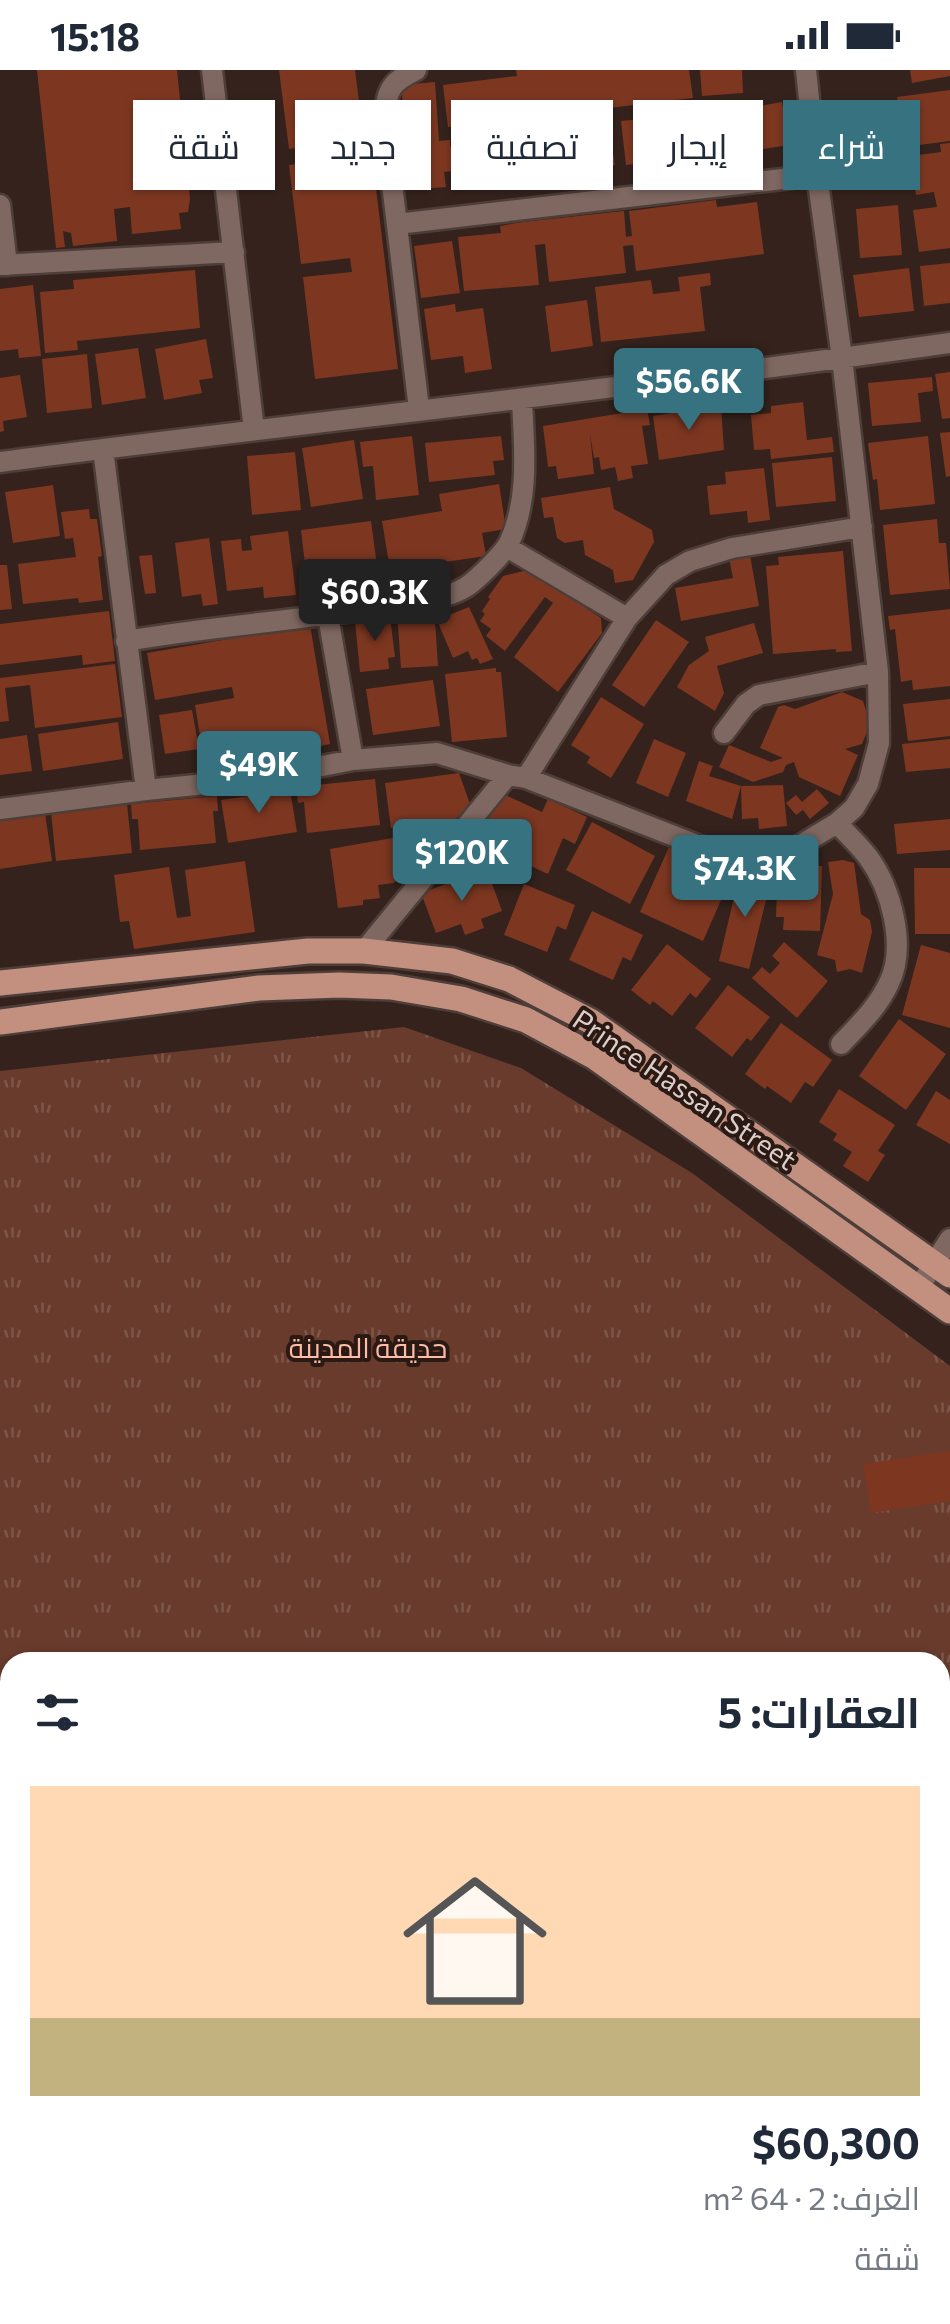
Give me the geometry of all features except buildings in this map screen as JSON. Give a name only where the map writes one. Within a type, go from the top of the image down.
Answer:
[{"type":"main road","name":"Prince Hassan Street","points":[[0,983],[308,952],[364,951],[452,961],[510,979],[590,1021],[942,1269]]},
{"type":"main road","name":"Prince Hassan Street","points":[[0,1022],[258,988],[339,985],[461,999],[526,1020],[595,1057],[950,1310]]},
{"type":"street","points":[[212,70],[254,430]]},
{"type":"street","points":[[416,70],[396,80],[387,94],[384,117],[419,409]]},
{"type":"street","points":[[806,70],[809,100]]},
{"type":"street","points":[[397,224],[783,179]]},
{"type":"street","points":[[0,809],[256,779],[353,760],[437,752],[517,777],[702,847],[737,853],[769,852],[800,846],[836,823],[854,808],[868,784],[879,744],[878,672],[818,190]]},
{"type":"street","points":[[0,205],[4,265],[234,252]]},
{"type":"street","points":[[0,462],[419,409],[522,400],[950,342]]},
{"type":"street","points":[[126,641],[328,616],[437,598],[466,587],[508,547],[520,512],[525,477],[522,400]]},
{"type":"street","points":[[103,449],[146,790]]},
{"type":"street","points":[[364,951],[517,777],[627,618],[666,576],[690,561],[732,548],[862,527]]},
{"type":"street","points":[[508,547],[627,618]]},
{"type":"street","points":[[328,616],[353,760]]},
{"type":"street","points":[[724,733],[746,704],[759,695],[878,672]]},
{"type":"street","points":[[836,823],[868,857],[882,881],[893,909],[897,946],[892,980],[874,1008],[841,1044]]},
{"type":"street","points":[[919,1287],[942,1269],[950,1239]]},
{"type":"green space","name":"حديقة المدينة","points":[[404,1027],[521,1068],[692,1173],[950,1366],[950,1652],[0,1652],[0,1071]]}]
